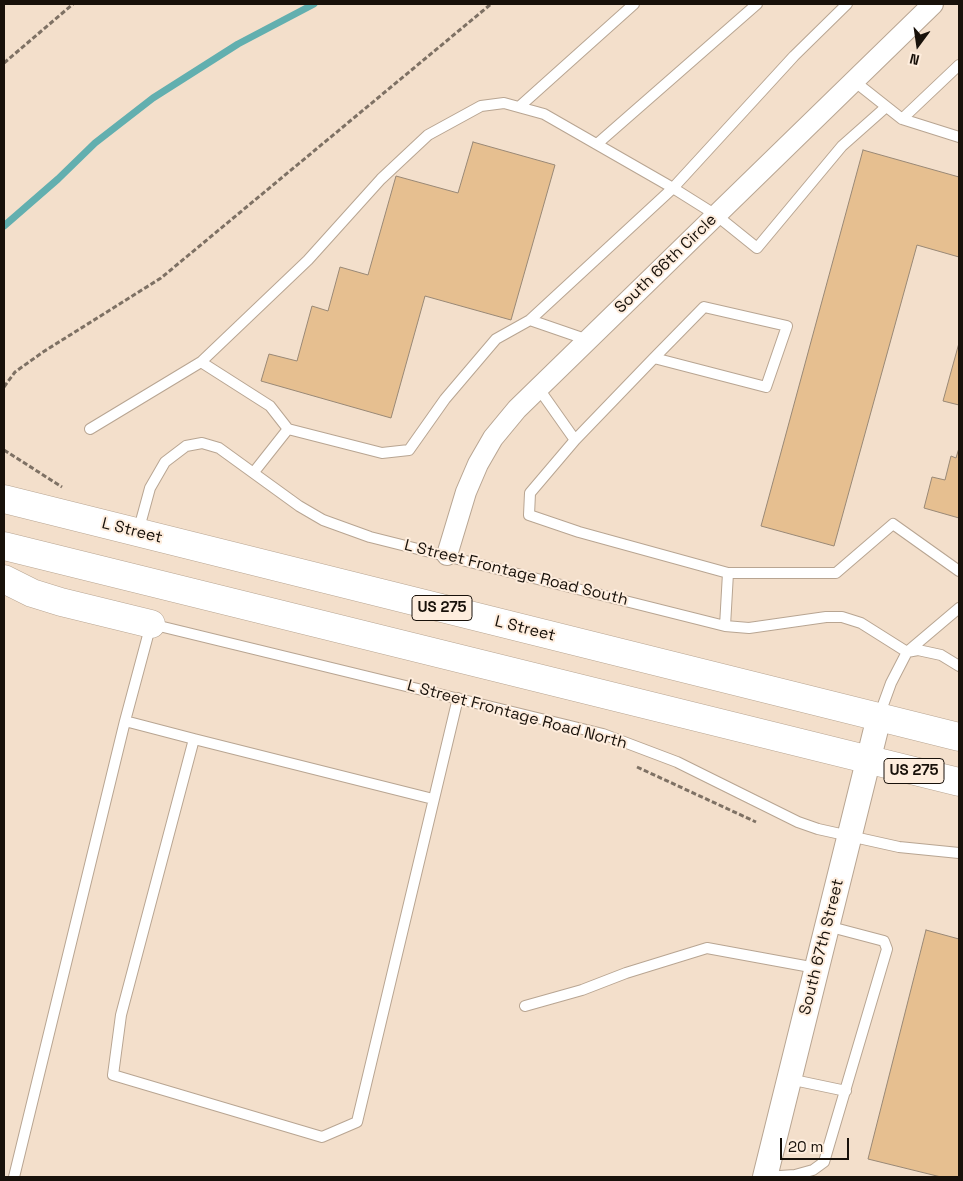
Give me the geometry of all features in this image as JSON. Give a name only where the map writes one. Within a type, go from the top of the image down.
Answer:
[{"type":"main road","name":"L Street","points":[[4,499],[959,737]]},
{"type":"main road","name":"US 275","points":[[4,546],[959,782]]},
{"type":"main road","points":[[4,579],[32,593],[61,602],[151,624]]},
{"type":"street","name":"South 66th Circle","points":[[447,555],[466,492],[478,464],[493,438],[539,388],[932,4]]},
{"type":"street","name":"South 67th Street","points":[[765,1177],[879,717]]},
{"type":"lane","points":[[519,107],[634,4]]},
{"type":"lane","points":[[597,144],[757,4]]},
{"type":"lane","points":[[201,362],[270,406],[288,429],[382,453],[409,450],[445,399],[496,339],[530,320],[672,188],[794,56],[847,4]]},
{"type":"lane","points":[[902,120],[959,65]]},
{"type":"lane","points":[[854,81],[902,120],[959,137]]},
{"type":"lane","points":[[90,429],[201,362],[308,260],[381,179],[428,135],[481,106],[504,103],[544,114],[672,188],[716,216],[758,248],[842,146],[886,107]]},
{"type":"lane","points":[[654,358],[766,387],[787,326],[704,307],[654,358],[575,440],[530,493],[529,516],[579,532],[728,573],[836,573],[893,524],[959,571]]},
{"type":"lane","points":[[530,320],[588,340]]},
{"type":"lane","points":[[539,388],[575,440]]},
{"type":"lane","points":[[254,472],[288,429]]},
{"type":"lane","name":"L Street Frontage Road South","points":[[138,532],[156,474],[173,454],[186,446],[202,444],[219,448],[299,506],[344,529],[725,626],[749,628],[826,617],[842,618],[861,623],[906,652]]},
{"type":"lane","points":[[725,626],[728,573]]},
{"type":"lane","points":[[879,717],[891,683],[906,652],[959,608]]},
{"type":"lane","points":[[14,1177],[125,721],[151,624]]},
{"type":"lane","name":"L Street Frontage Road North","points":[[151,624],[565,724],[640,747],[677,762],[798,822],[899,847],[959,853]]},
{"type":"lane","points":[[906,652],[918,650],[941,655],[959,666]]},
{"type":"lane","points":[[194,739],[121,1015],[113,1075],[322,1137],[357,1122],[458,698]]},
{"type":"lane","points":[[125,721],[433,799]]},
{"type":"lane","points":[[765,1177],[795,1175],[813,1170],[824,1162],[887,949],[884,941],[827,926]]},
{"type":"lane","points":[[525,1006],[582,990],[706,948],[816,968]]},
{"type":"lane","points":[[789,1079],[846,1091]]},
{"type":"path","points":[[4,63],[73,4]]},
{"type":"path","points":[[4,387],[15,372],[36,357],[161,278],[491,4]]},
{"type":"path","points":[[4,450],[57,482],[75,499],[85,519]]},
{"type":"path","points":[[629,763],[763,825]]},
{"type":"building","points":[[473,142],[555,165],[511,320],[425,296],[391,418],[261,381],[269,354],[297,361],[312,306],[328,311],[340,267],[368,275],[396,176],[458,193]]},
{"type":"building","points":[[863,150],[959,177],[959,257],[917,245],[834,546],[761,526]]},
{"type":"building","points":[[959,343],[959,405],[943,401]]},
{"type":"building","points":[[959,448],[959,518],[924,508],[932,477],[945,480],[951,456],[956,458]]},
{"type":"building","points":[[926,930],[959,939],[959,1177],[941,1177],[868,1159]]},
{"type":"waterway","points":[[4,226],[58,179],[95,143],[153,98],[238,44],[314,4]]}]
